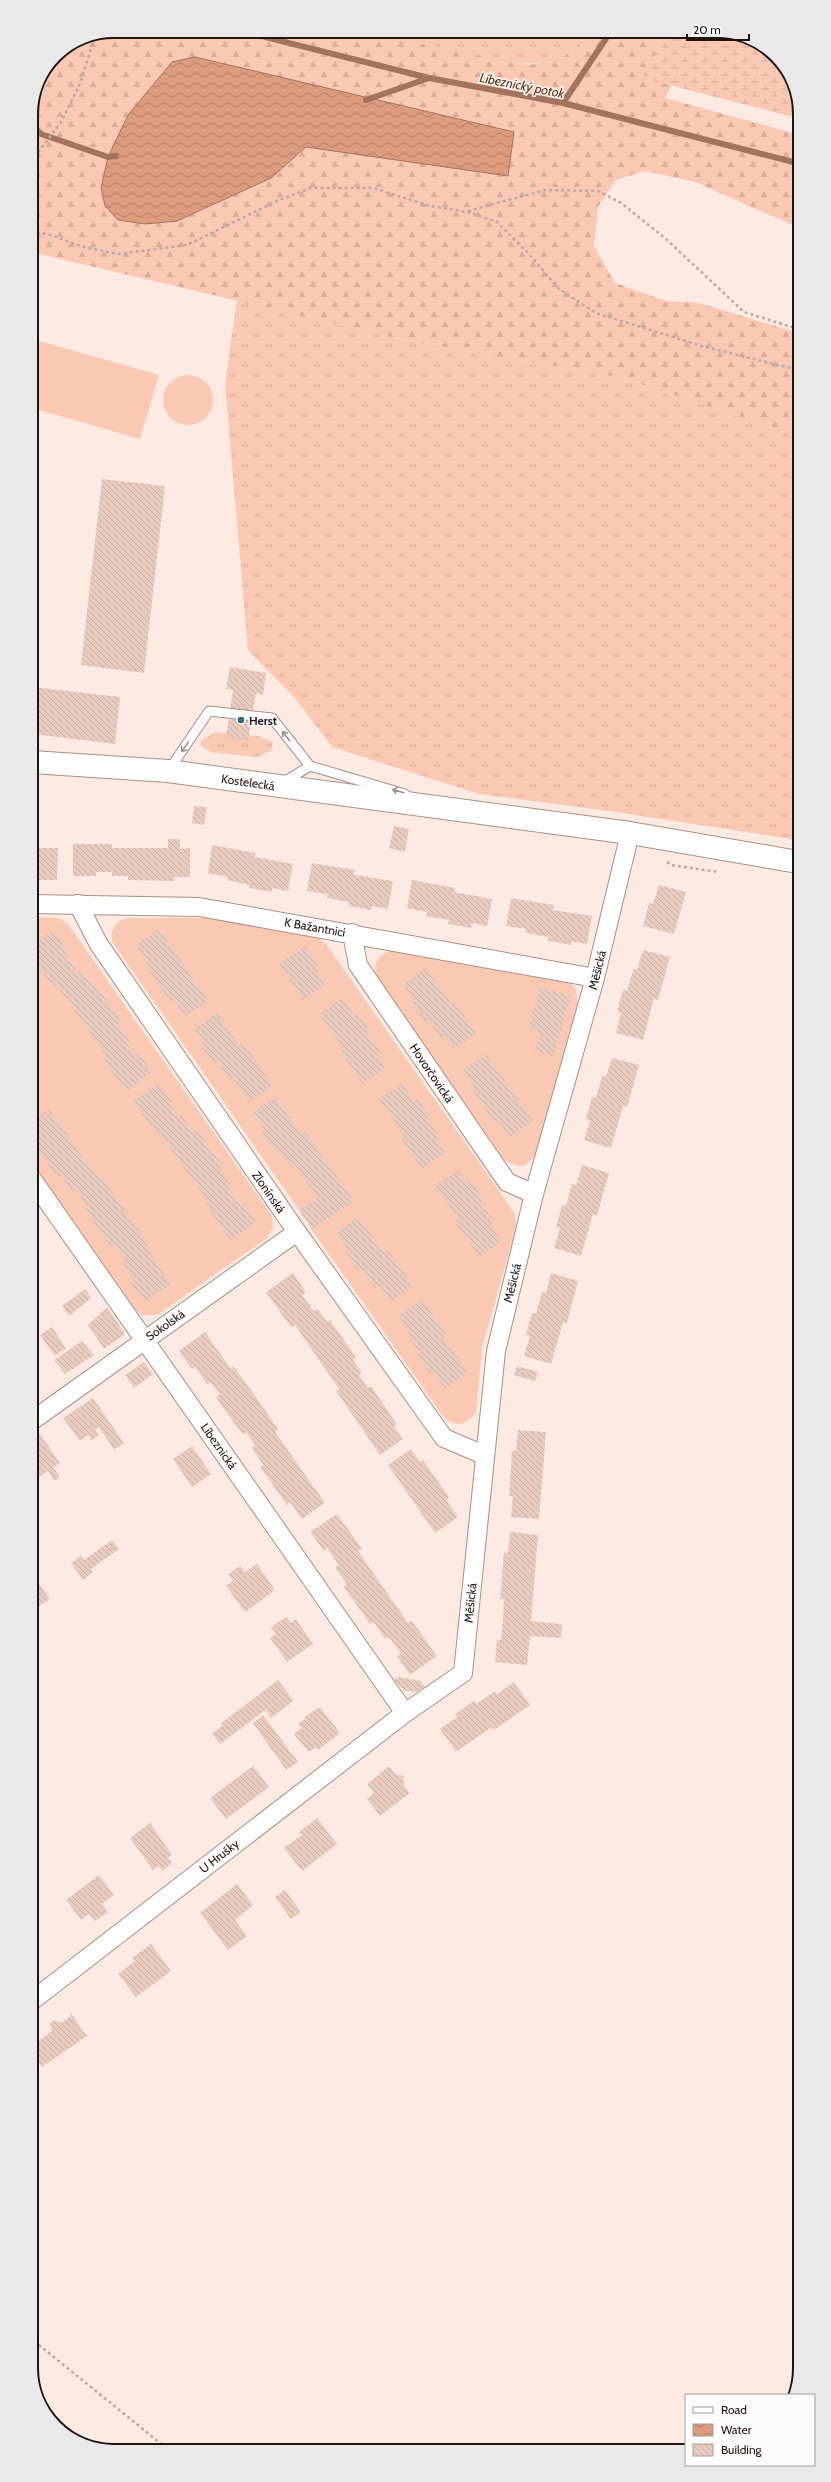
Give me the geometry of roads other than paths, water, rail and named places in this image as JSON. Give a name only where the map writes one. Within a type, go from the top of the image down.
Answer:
[{"type":"main road","name":"Kostelecká","points":[[38,762],[168,771],[630,833],[793,861]]},
{"type":"street","name":"Měšická","points":[[405,1713],[463,1673],[484,1455],[496,1351],[534,1194],[595,978],[630,833]]},
{"type":"street","name":"K Bažantnici","points":[[38,904],[199,907],[595,978]]},
{"type":"street","name":"Zlonínská","points":[[78,904],[98,943],[297,1232],[444,1438],[484,1455]]},
{"type":"street","name":"Hovorčovická","points":[[352,934],[358,965],[506,1182],[534,1194]]},
{"type":"street","name":"Líbeznická","points":[[38,1187],[405,1713]]},
{"type":"street","name":"Sokolská","points":[[38,1416],[297,1232]]},
{"type":"street","name":"U Hrušky","points":[[38,1996],[405,1713]]},
{"type":"lane","points":[[168,771],[209,711],[272,718],[310,766],[463,810]]},
{"type":"lane","points":[[278,786],[310,766]]},
{"type":"water","points":[[195,57],[514,132],[508,176],[306,147],[271,178],[177,221],[145,224],[118,220],[105,206],[101,188],[108,157],[128,115],[172,62]]},
{"type":"waterway","name":"Líbeznický potok","points":[[269,38],[429,78],[563,103],[793,162]]},
{"type":"waterway","points":[[563,103],[606,38]]},
{"type":"waterway","points":[[366,100],[429,78]]},
{"type":"waterway","points":[[38,131],[41,134],[108,157],[116,156]]},
{"type":"place","name":"Herst","points":[[241,720]]}]
